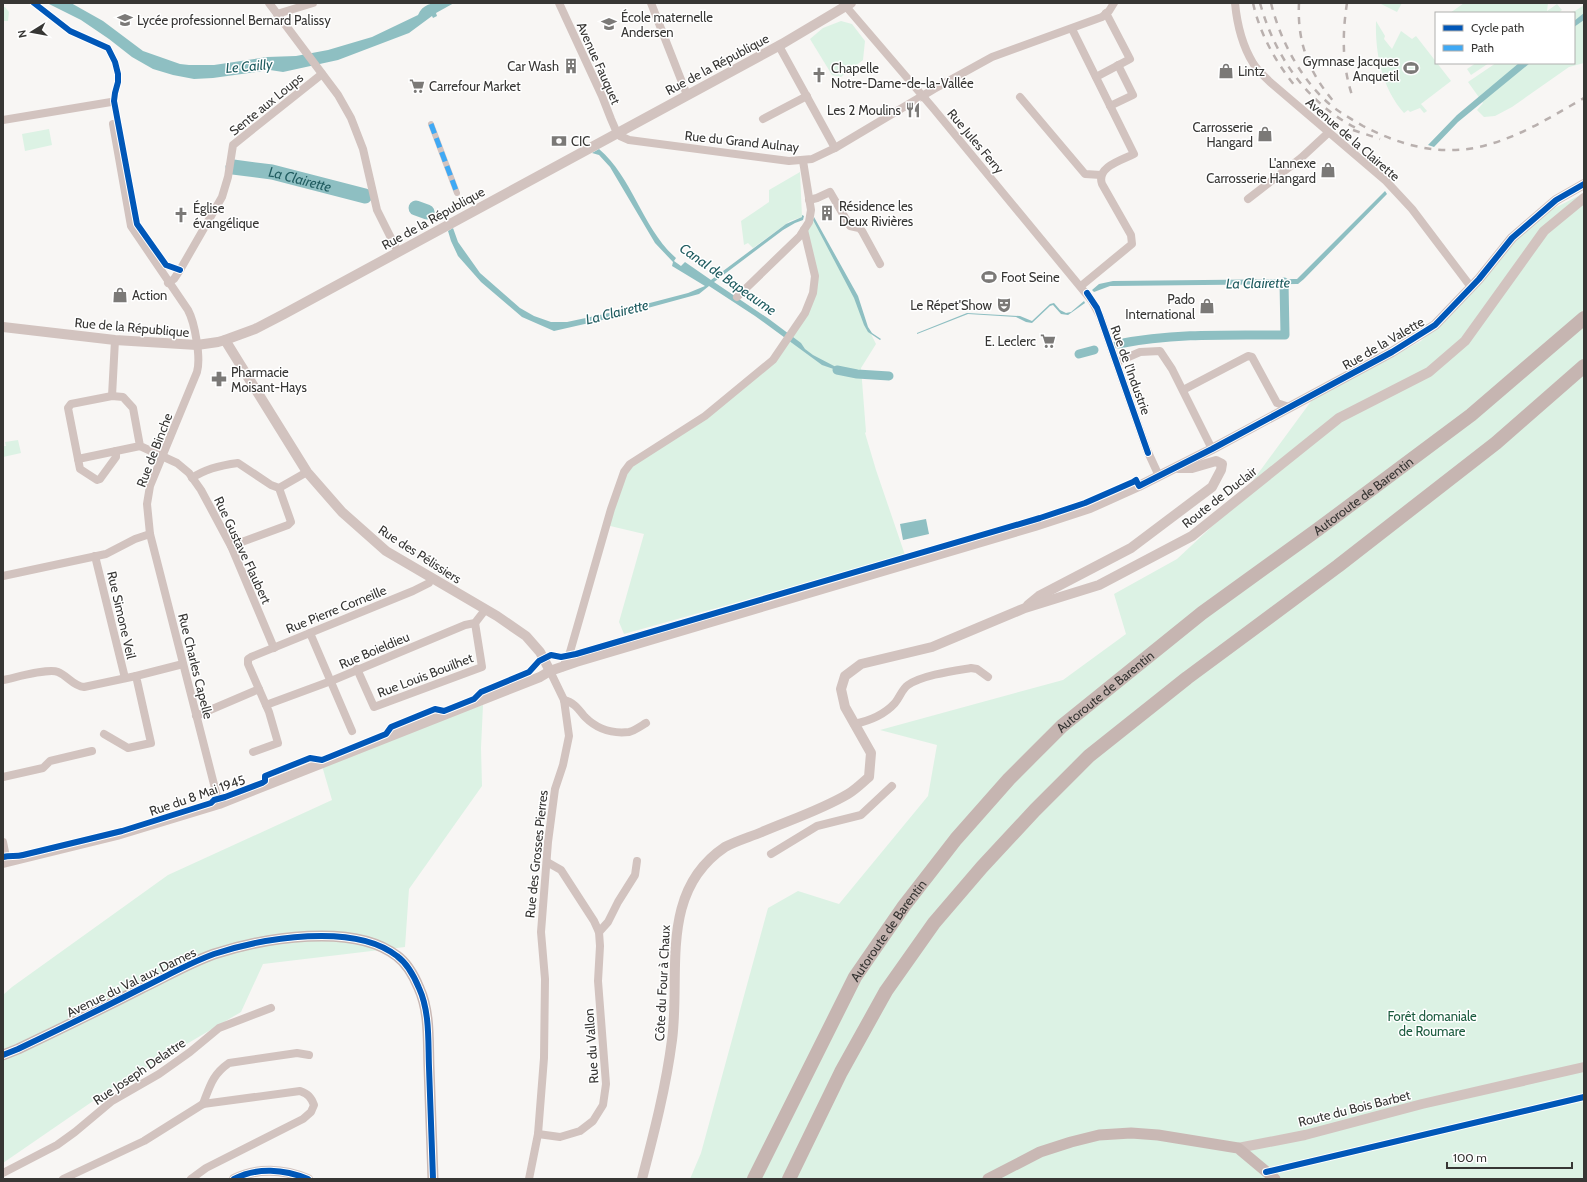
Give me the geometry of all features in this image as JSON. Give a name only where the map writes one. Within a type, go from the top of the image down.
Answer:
[{"type":"highway","name":"Autoroute de Barentin","points":[[753,1179],[855,977],[904,906],[956,839],[1009,778],[1062,726],[1202,613],[1471,415],[1584,318]]},
{"type":"highway","points":[[789,1179],[841,1072],[886,991],[934,923],[982,867],[1035,810],[1089,756],[1187,678],[1338,566],[1496,443],[1584,366]]},
{"type":"main road","name":"Avenue du Val aux Dames","points":[[3,1055],[170,974],[213,955],[255,943],[290,937],[329,937],[361,940],[381,946],[402,960],[413,975],[422,996],[428,1034],[433,1179]]},
{"type":"main road","points":[[988,1179],[1040,1152],[1071,1142],[1099,1135],[1131,1133],[1158,1135],[1238,1148],[1275,1179]]},
{"type":"street","name":"Sente aux Loups","points":[[269,3],[338,95],[354,124],[364,149],[377,210],[398,252]]},
{"type":"street","points":[[277,14],[314,3]]},
{"type":"street","name":"Avenue Fauquet","points":[[559,3],[602,96],[617,133]]},
{"type":"street","points":[[650,3],[687,95]]},
{"type":"street","name":"Rue du Grand Aulnay","points":[[617,133],[629,140],[763,158],[802,161],[812,159],[835,148],[922,95],[992,57],[1092,21],[1106,13],[1112,8],[1114,3]]},
{"type":"street","name":"Avenue de la Clairette","points":[[1235,3],[1237,20],[1243,41],[1253,64],[1270,82],[1386,181],[1412,209],[1471,287]]},
{"type":"street","name":"Rue de la République","points":[[3,328],[115,340],[197,345],[221,341],[255,329],[779,46],[847,4]]},
{"type":"street","name":"Rue Jules Ferry","points":[[847,4],[1089,296]]},
{"type":"street","points":[[1096,77],[1130,59],[1106,13]]},
{"type":"street","points":[[1072,29],[1134,154],[1105,169],[1101,175],[1102,184],[1129,232],[1132,241],[1130,246],[1081,286]]},
{"type":"street","points":[[779,46],[835,148]]},
{"type":"street","points":[[1110,106],[1133,95],[1118,65]]},
{"type":"street","name":"Sente aux Loups","points":[[168,283],[174,280],[222,197],[233,145],[322,74]]},
{"type":"street","points":[[763,119],[807,96]]},
{"type":"street","points":[[1020,97],[1085,174],[1101,175]]},
{"type":"street","points":[[3,120],[112,102]]},
{"type":"street","name":"Rue de Binche","points":[[113,124],[131,226],[168,283],[192,316],[199,361],[196,376],[150,486],[146,504],[150,534]]},
{"type":"street","points":[[431,124],[457,193]]},
{"type":"street","points":[[1248,199],[1301,158],[1328,133]]},
{"type":"street","points":[[737,297],[804,230],[810,216],[810,200],[802,161]]},
{"type":"street","name":"Rue de la Valette","points":[[1159,476],[1392,352],[1435,325],[1471,287],[1512,238],[1556,200],[1584,184]]},
{"type":"street","points":[[810,200],[830,192],[850,226],[859,228],[862,231],[880,264]]},
{"type":"street","name":"Route de Duclair","points":[[855,726],[845,707],[840,689],[844,676],[861,664],[932,647],[1025,608],[1099,585],[1192,536],[1339,418],[1429,372],[1465,341],[1544,231],[1584,198]]},
{"type":"street","points":[[562,667],[570,652],[611,509],[624,472],[630,464],[705,416],[773,360],[805,313],[813,293],[815,276],[804,230]]},
{"type":"street","name":"Rue de l'Industrie","points":[[1089,296],[1097,308],[1147,450],[1159,476]]},
{"type":"street","points":[[112,396],[115,340]]},
{"type":"street","name":"Rue des Pélissiers","points":[[221,341],[307,472],[342,512],[372,540],[398,558],[497,616],[526,636],[540,652],[550,671]]},
{"type":"street","points":[[1117,362],[1140,352],[1160,351],[1172,369],[1212,449]]},
{"type":"street","points":[[1183,390],[1248,356],[1252,358],[1277,403],[1290,407]]},
{"type":"street","points":[[78,459],[116,451],[140,446],[133,408],[123,397],[112,396],[71,404],[68,408],[78,459],[80,469],[97,480],[100,479],[116,457],[116,451]]},
{"type":"street","name":"Rue Gustave Flaubert","points":[[140,446],[177,463],[188,473],[201,490],[231,546],[274,648]]},
{"type":"street","points":[[1025,608],[1039,596],[1132,548],[1212,486],[1221,470],[1222,464],[1216,461],[1192,468],[1174,468]]},
{"type":"street","points":[[192,478],[200,472],[228,464],[238,463],[271,485],[279,488],[307,472]]},
{"type":"street","points":[[550,671],[1035,526],[1090,508],[1159,476]]},
{"type":"street","points":[[231,546],[288,525],[290,518],[279,488]]},
{"type":"street","points":[[3,576],[106,554],[135,539],[150,534]]},
{"type":"street","name":"Rue Charles Capelle","points":[[150,534],[219,804]]},
{"type":"street","name":"Rue Simone Veil","points":[[95,556],[125,678]]},
{"type":"street","name":"Rue Pierre Corneille","points":[[259,690],[248,664],[248,659],[413,591],[429,583],[431,578]]},
{"type":"street","points":[[475,623],[485,610]]},
{"type":"street","name":"Rue Boieldieu","points":[[266,705],[331,681],[465,625],[475,623]]},
{"type":"street","name":"Rue Louis Bouilhet","points":[[357,670],[374,707],[482,667],[475,623]]},
{"type":"street","points":[[310,633],[352,731]]},
{"type":"street","points":[[3,680],[49,670],[58,672],[78,687],[84,687],[183,664]]},
{"type":"street","points":[[855,726],[883,713],[895,703],[907,685],[924,678],[971,668],[978,670],[988,677]]},
{"type":"street","name":"Rue des Grosses Pierres","points":[[529,1179],[538,1134],[544,1058],[545,979],[541,932],[550,818],[555,790],[563,765],[569,736],[564,700],[550,671]]},
{"type":"street","name":"Rue du 8 Mai 1945","points":[[5,862],[117,835],[219,804],[540,677],[550,671]]},
{"type":"street","points":[[104,734],[128,748],[151,743],[136,676]]},
{"type":"street","points":[[196,716],[259,690],[269,712],[278,743],[254,752]]},
{"type":"street","points":[[564,700],[573,703],[586,718],[598,728],[608,731],[629,732],[646,723]]},
{"type":"street","name":"Côte du Four à Chaux","points":[[642,1179],[666,1081],[672,1038],[678,919],[684,898],[692,882],[704,865],[726,847],[848,794],[869,777],[871,753],[855,726]]},
{"type":"street","points":[[3,776],[43,768],[50,761],[92,751]]},
{"type":"street","points":[[771,854],[816,826],[861,815],[892,786]]},
{"type":"street","points":[[811,811],[816,826]]},
{"type":"street","points":[[3,842],[5,862]]},
{"type":"street","name":"Rue du Vallon","points":[[538,1134],[560,1137],[580,1131],[593,1121],[603,1105],[606,1084],[598,981],[600,946],[599,932],[594,921],[561,870],[547,862]]},
{"type":"street","points":[[599,932],[608,922],[618,902],[635,876],[637,862]]},
{"type":"street","name":"Rue Joseph Delattre","points":[[3,1173],[57,1145],[112,1101],[158,1074],[190,1052],[219,1028],[271,1008]]},
{"type":"street","points":[[203,1104],[213,1078],[220,1069],[229,1063],[296,1053],[309,1055]]},
{"type":"street","name":"Route du Bois Barbet","points":[[1238,1148],[1305,1135],[1422,1104],[1584,1067]]},
{"type":"street","points":[[63,1179],[144,1142],[203,1104],[300,1091],[307,1094],[311,1098],[314,1105],[311,1112],[303,1119],[206,1168],[192,1179]]},
{"type":"street","points":[[234,1179],[249,1173],[269,1171],[286,1172],[308,1179]]},
{"type":"green space","points":[[1379,3],[1402,3],[1397,12]]},
{"type":"green space","points":[[1464,3],[1548,3],[1547,11],[1557,4],[1562,10],[1559,12],[1451,12]]},
{"type":"green space","points":[[1584,5],[1584,63],[1569,67],[1512,107],[1495,116],[1484,117],[1477,110],[1483,103],[1468,82],[1495,64],[1575,64],[1575,12],[1572,12]]},
{"type":"green space","points":[[3,7],[5,7],[9,12],[8,21],[3,21]]},
{"type":"green space","points":[[841,21],[852,24],[865,41],[863,60],[841,77],[832,75],[810,39],[823,28]]},
{"type":"green space","name":"Gymnase Jacques Anquetil","points":[[1376,21],[1385,36],[1384,39],[1392,49],[1401,31],[1412,39],[1416,36],[1435,60],[1435,64],[1438,64],[1451,81],[1421,104],[1427,111],[1424,113],[1420,108],[1410,112],[1408,110],[1404,113],[1390,93],[1381,70],[1376,33]]},
{"type":"green space","points":[[1474,64],[1488,64],[1471,75],[1467,69]]},
{"type":"green space","points":[[49,129],[52,145],[25,151],[22,134]]},
{"type":"green space","points":[[800,172],[802,217],[790,221],[753,248],[748,243],[744,245],[741,221],[769,202],[769,190]]},
{"type":"green space","name":"Forêt domaniale de Roumare","points":[[1584,193],[1584,1179],[690,1179],[701,1153],[768,908],[798,891],[839,904],[928,796],[937,745],[880,730],[1063,680],[1126,634],[1114,594],[1177,559],[1235,505],[1312,400],[1421,341],[1537,217]]},
{"type":"green space","points":[[814,220],[847,280],[876,344],[861,368],[865,433],[905,555],[624,634],[619,622],[644,534],[606,525],[624,472],[705,416],[773,360],[805,313],[815,276],[804,230]]},
{"type":"green space","points":[[18,440],[21,453],[3,457],[3,446],[6,446],[5,442]]},
{"type":"green space","points":[[483,705],[481,748],[482,786],[409,889],[405,947],[263,964],[241,1012],[112,1088],[3,1163],[3,995],[168,875],[332,800],[320,759]]},
{"type":"water","name":"Le Cailly","points":[[47,3],[71,3],[103,21],[143,51],[180,64],[214,65],[267,57],[296,56],[328,50],[372,37],[418,15],[424,7],[433,3],[454,3],[436,13],[437,16],[433,18],[432,16],[409,33],[338,60],[283,72],[270,70],[213,78],[194,79],[153,69],[132,57],[81,20]]},
{"type":"water","points":[[1584,13],[1584,20],[1575,26],[1575,20]]},
{"type":"water","points":[[1518,64],[1529,64],[1458,122],[1434,147],[1428,145],[1457,115]]},
{"type":"water","points":[[599,149],[621,174],[654,232],[664,246],[676,258],[674,261],[681,266],[685,262],[711,280],[786,224],[802,217],[802,215],[804,216],[803,220],[783,230],[714,282],[769,319],[801,343],[805,349],[813,355],[836,367],[850,371],[848,374],[822,365],[755,316],[709,286],[699,294],[611,318],[554,331],[522,317],[481,282],[458,256],[448,231],[453,228],[458,242],[480,273],[520,308],[534,316],[551,322],[567,322],[623,310],[688,293],[705,286],[672,266],[673,262],[655,243],[610,167],[599,155],[592,153]]},
{"type":"water","points":[[1385,191],[1387,194],[1298,284],[1110,286],[1094,292],[1092,290],[1099,284],[1113,281],[1297,279]]},
{"type":"water","points":[[814,217],[858,296],[868,327],[872,333],[881,339],[880,340],[868,332],[864,325],[854,298],[813,220]]},
{"type":"water","points":[[1084,301],[1085,303],[1068,315],[1061,314],[1053,305],[1050,306],[1032,323],[1016,317],[968,314],[917,334],[967,313],[1020,316],[1032,321],[1050,304],[1054,303],[1060,310],[1066,313],[1071,312]]},
{"type":"water","points":[[926,519],[929,534],[903,540],[900,524]]},
{"type":"waterway","name":"La Clairette","points":[[233,167],[272,172],[365,196]]},
{"type":"waterway","name":"La Clairette","points":[[416,208],[427,212]]},
{"type":"waterway","name":"Canal de Bapeaume","points":[[1118,344],[1139,340],[1180,336],[1285,335],[1284,282]]},
{"type":"waterway","name":"Canal de Bapeaume","points":[[1079,354],[1094,350]]},
{"type":"waterway","name":"Canal de Bapeaume","points":[[837,370],[857,374],[889,376]]},
{"type":"railway","points":[[1253,3],[1260,26],[1269,47],[1295,86]]},
{"type":"railway","points":[[1260,3],[1266,23],[1275,42],[1296,77],[1309,93],[1325,107],[1341,120],[1360,130]]},
{"type":"railway","points":[[1271,3],[1274,15],[1290,53],[1304,76],[1321,96],[1336,109],[1363,126],[1403,143],[1431,149],[1445,150],[1474,148],[1504,140],[1518,134],[1584,98]]},
{"type":"railway","points":[[1299,3],[1300,31],[1306,57],[1318,80],[1335,103]]},
{"type":"railway","points":[[1347,3],[1344,27],[1344,51],[1349,86],[1353,98]]},
{"type":"railway","points":[[1353,130],[1380,139]]},
{"type":"marked path","points":[[431,124],[457,193]]},
{"type":"cycle path","points":[[34,3],[70,31],[108,48],[115,62],[118,74],[114,101],[137,224],[166,265],[180,270]]},
{"type":"cycle path","points":[[3,857],[20,856],[122,831],[211,803],[214,800],[262,783],[265,781],[265,776],[310,758],[322,760],[386,734],[391,727],[435,709],[444,711],[474,699],[481,692],[529,672],[539,661],[551,655],[561,657],[576,654],[1040,518],[1085,503],[1136,480],[1139,486],[1212,449],[1392,352],[1435,325],[1479,279],[1512,238],[1556,200],[1584,184]]},
{"type":"cycle path","points":[[1087,293],[1097,308],[1148,453]]},
{"type":"cycle path","points":[[3,1055],[186,966],[214,954],[234,948],[257,943],[308,936],[333,936],[357,939],[379,945],[397,956],[407,966],[413,975],[423,997],[428,1027],[433,1179]]},
{"type":"cycle path","points":[[1266,1172],[1584,1097]]},
{"type":"cycle path","points":[[234,1179],[243,1175],[261,1171],[280,1171],[308,1179]]},
{"type":"place","name":"Lycée professionnel Bernard Palissy","points":[[125,20]]},
{"type":"place","name":"École maternelle Andersen","points":[[609,24]]},
{"type":"place","name":"Car Wash","points":[[571,66]]},
{"type":"place","name":"Gymnase Jacques Anquetil","points":[[1411,68]]},
{"type":"place","name":"Lintz","points":[[1226,71]]},
{"type":"place","name":"Chapelle Notre-Dame-de-la-Vallée","points":[[819,75]]},
{"type":"place","name":"Carrefour Market","points":[[417,86]]},
{"type":"place","name":"Les 2 Moulins","points":[[913,110]]},
{"type":"place","name":"Carrosserie Hangard","points":[[1265,134]]},
{"type":"place","name":"CIC","points":[[559,141]]},
{"type":"place","name":"L'annexe Carrosserie Hangard","points":[[1328,170]]},
{"type":"place","name":"Résidence les Deux Rivières","points":[[827,213]]},
{"type":"place","name":"Église évangélique","points":[[181,215]]},
{"type":"place","name":"Foot Seine","points":[[989,277]]},
{"type":"place","name":"Action","points":[[120,295]]},
{"type":"place","name":"Le Répet'Show","points":[[1004,305]]},
{"type":"place","name":"Pado International","points":[[1207,306]]},
{"type":"place","name":"E. Leclerc","points":[[1048,341]]},
{"type":"place","name":"Pharmacie Moisant-Hays","points":[[219,379]]}]
